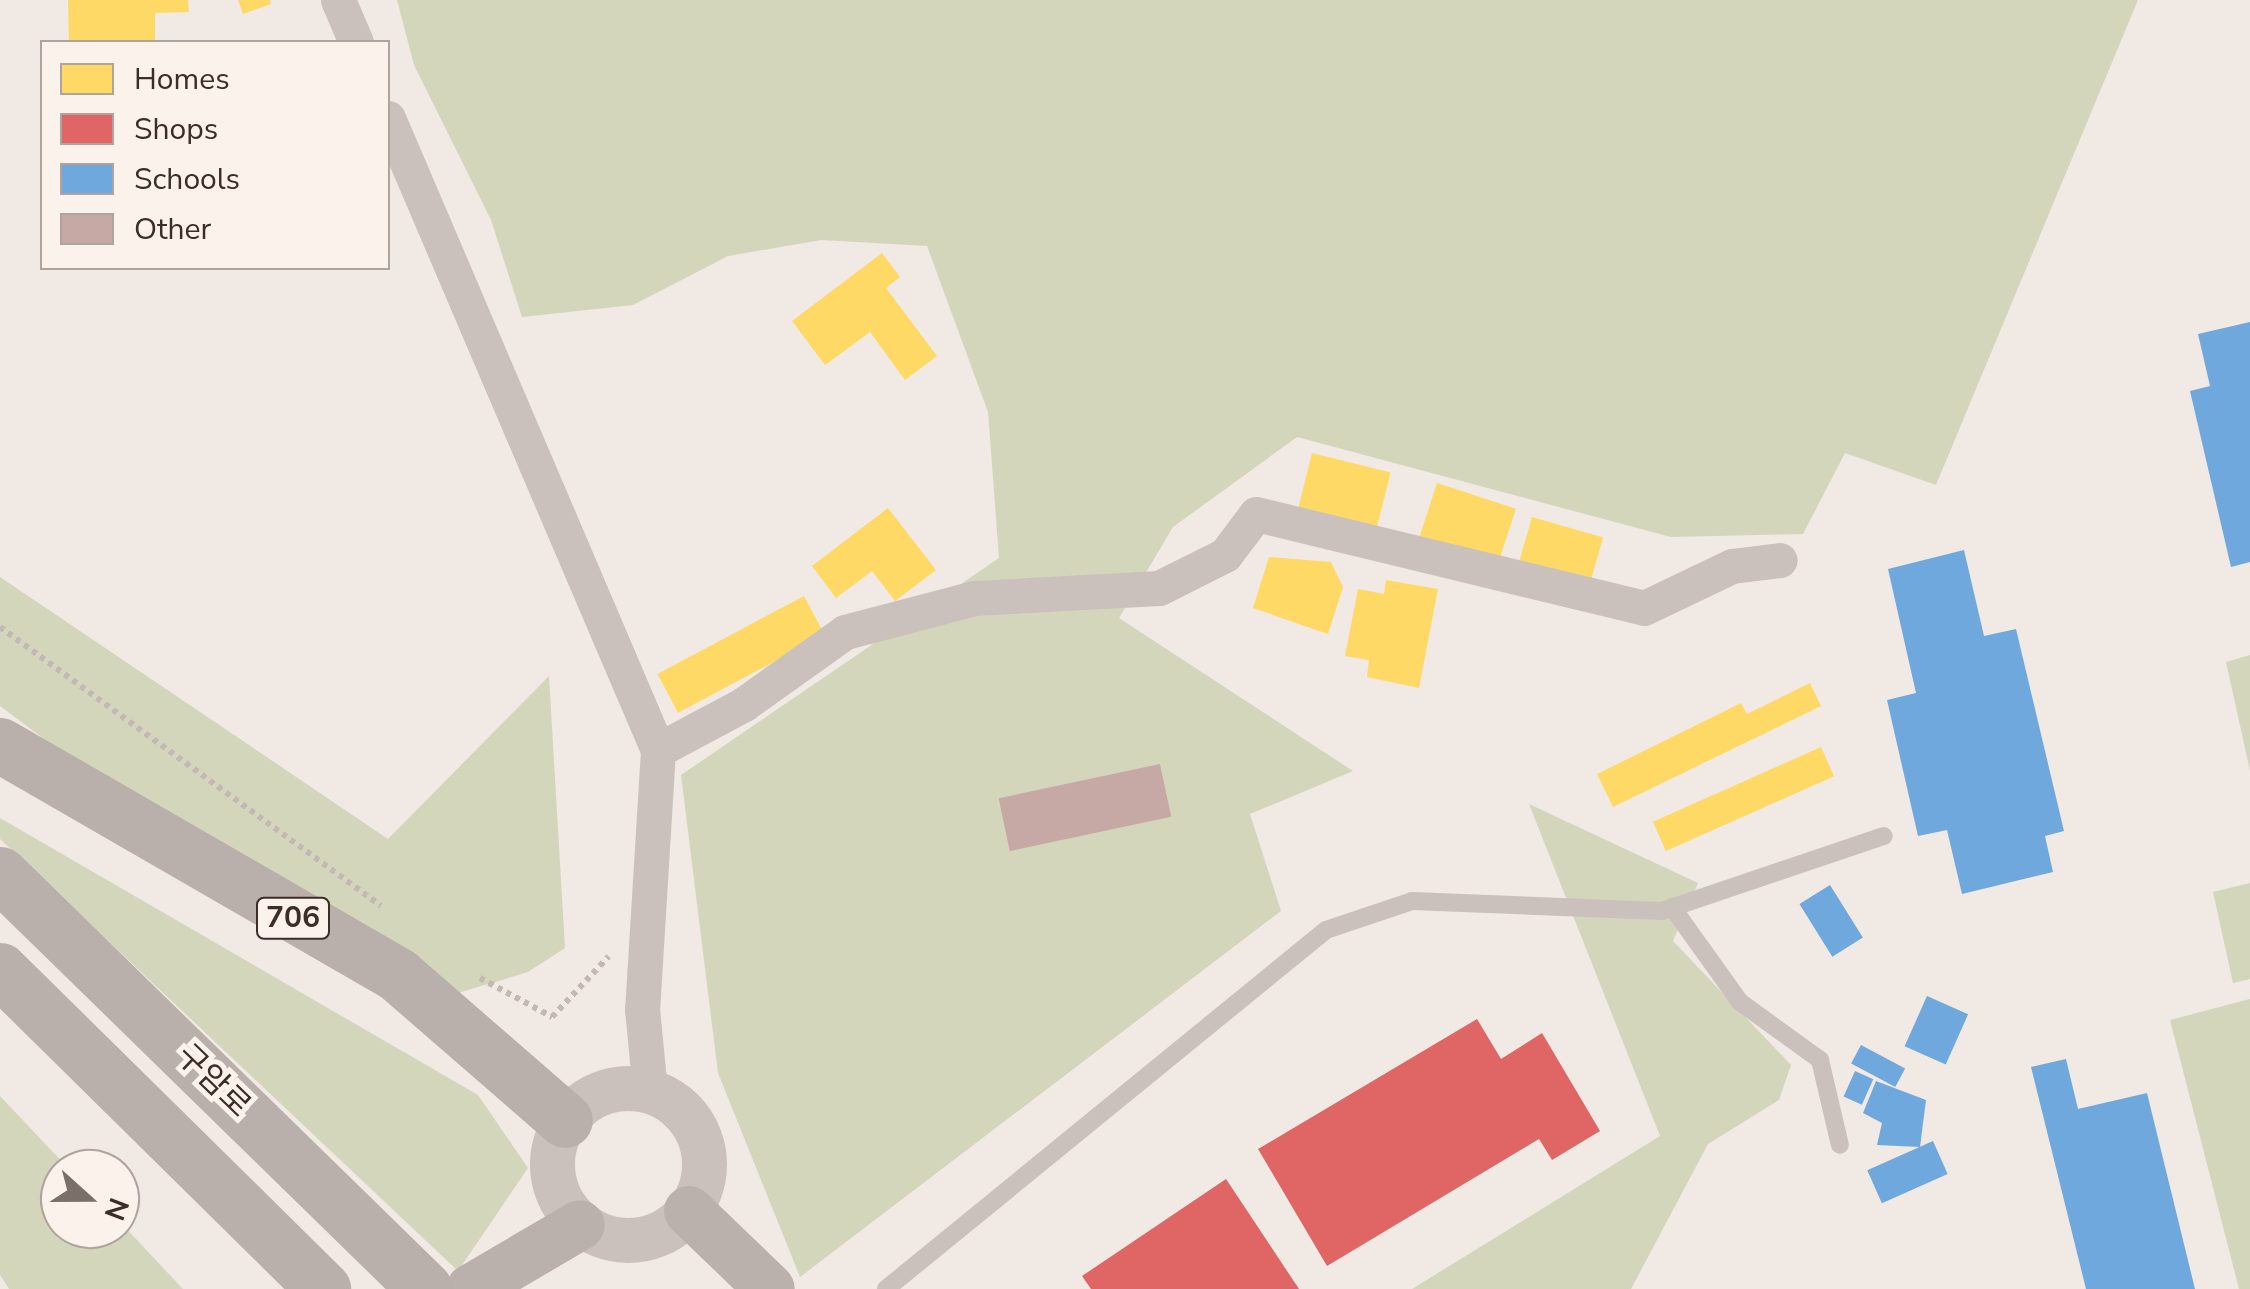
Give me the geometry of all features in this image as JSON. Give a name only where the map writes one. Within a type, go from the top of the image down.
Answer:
[{"type":"main road","name":"706","points":[[0,745],[398,976],[565,1120]]},
{"type":"main road","name":"구암로","points":[[0,874],[425,1289]]},
{"type":"main road","points":[[0,970],[318,1284]]},
{"type":"main road","points":[[689,1210],[770,1289]]},
{"type":"main road","points":[[470,1289],[580,1226]]},
{"type":"street","points":[[338,0],[355,40]]},
{"type":"street","points":[[390,123],[658,750],[646,956],[650,1091]]},
{"type":"street","points":[[658,750],[744,704],[844,632],[975,598],[1159,588],[1225,555],[1256,514],[1644,608],[1732,566],[1780,560]]},
{"type":"street","points":[[603,1091],[650,1091],[672,1102],[701,1140],[702,1177],[689,1210],[638,1240],[580,1226],[564,1208],[551,1164],[565,1120],[603,1091]]},
{"type":"lane","points":[[886,1289],[1326,930],[1412,901],[1563,914],[1672,907],[1884,836]]},
{"type":"lane","points":[[1672,907],[1740,1002],[1820,1060],[1840,1145]]},
{"type":"path","points":[[0,627],[391,913]]},
{"type":"path","points":[[470,971],[517,1005],[552,1016],[606,956],[646,956]]},
{"type":"green space","points":[[397,0],[2138,0],[1936,485],[1845,453],[1803,534],[1671,537],[1297,437],[1173,527],[1119,618],[1353,771],[1250,814],[1281,911],[800,1277],[718,1073],[681,775],[999,558],[988,412],[927,246],[821,240],[728,256],[633,305],[522,317],[491,220],[414,65]]},
{"type":"green space","points":[[0,577],[388,839],[549,676],[565,948],[528,972],[458,993],[84,769],[0,706]]},
{"type":"green space","points":[[2250,655],[2250,771],[2226,662]]},
{"type":"green space","points":[[1529,804],[1698,883],[1673,941],[1791,1065],[1779,1100],[1708,1144],[1631,1289],[1412,1289],[1660,1136]]},
{"type":"green space","points":[[0,818],[478,1095],[528,1168],[458,1271],[0,839]]},
{"type":"green space","points":[[2250,883],[2250,979],[2233,983],[2213,892]]},
{"type":"green space","points":[[2250,999],[2250,1289],[2239,1289],[2170,1020]]},
{"type":"green space","points":[[0,1096],[50,1149],[40,1149],[40,1249],[140,1249],[140,1243],[183,1289],[9,1289],[0,1275]]},
{"type":"building: Homes","points":[[68,0],[188,0],[189,12],[155,13],[155,40],[69,40]]},
{"type":"building: Homes","points":[[238,0],[270,0],[271,4],[243,14]]},
{"type":"building: Homes","points":[[882,253],[900,277],[886,288],[937,356],[905,380],[870,332],[825,365],[792,321]]},
{"type":"building: Homes","points":[[1312,453],[1391,473],[1376,533],[1297,513]]},
{"type":"building: Homes","points":[[1437,483],[1516,509],[1499,562],[1420,536]]},
{"type":"building: Homes","points":[[888,508],[936,570],[895,601],[872,571],[836,598],[812,566]]},
{"type":"building: Homes","points":[[1532,517],[1603,537],[1589,588],[1517,568]]},
{"type":"building: Homes","points":[[1269,557],[1331,562],[1343,587],[1328,634],[1253,608]]},
{"type":"building: Homes","points":[[1386,580],[1438,589],[1419,688],[1367,677],[1369,660],[1345,656],[1358,589],[1384,594]]},
{"type":"building: Homes","points":[[804,596],[825,635],[678,713],[657,674]]},
{"type":"building: Homes","points":[[1810,683],[1821,706],[1613,807],[1597,774],[1741,703],[1747,714]]},
{"type":"building: Homes","points":[[1821,747],[1834,776],[1666,851],[1653,822]]},
{"type":"building: Shops","points":[[1477,1019],[1501,1059],[1542,1033],[1600,1131],[1552,1160],[1539,1139],[1327,1266],[1258,1149]]},
{"type":"building: Shops","points":[[1226,1179],[1299,1289],[1091,1289],[1082,1276]]},
{"type":"building: Schools","points":[[2250,322],[2250,562],[2231,567],[2190,391],[2210,386],[2198,334]]},
{"type":"building: Schools","points":[[1964,550],[1984,636],[2016,629],[2064,831],[2045,836],[2053,872],[1962,894],[1947,830],[1918,836],[1887,700],[1916,693],[1888,569]]},
{"type":"building: Schools","points":[[1830,885],[1863,938],[1832,957],[1799,904]]},
{"type":"building: Schools","points":[[1927,996],[1968,1014],[1946,1065],[1905,1046]]},
{"type":"building: Schools","points":[[1861,1045],[1905,1068],[1895,1087],[1851,1064]]},
{"type":"building: Schools","points":[[2066,1059],[2078,1109],[2147,1093],[2195,1289],[2086,1289],[2031,1067]]},
{"type":"building: Schools","points":[[1855,1071],[1873,1079],[1862,1105],[1844,1097]]},
{"type":"building: Schools","points":[[1876,1081],[1926,1100],[1920,1147],[1877,1145],[1882,1123],[1863,1113]]},
{"type":"building: Schools","points":[[1933,1141],[1948,1174],[1882,1203],[1867,1170]]},
{"type":"building: Other","points":[[1160,764],[1171,817],[1010,851],[999,798]]}]
